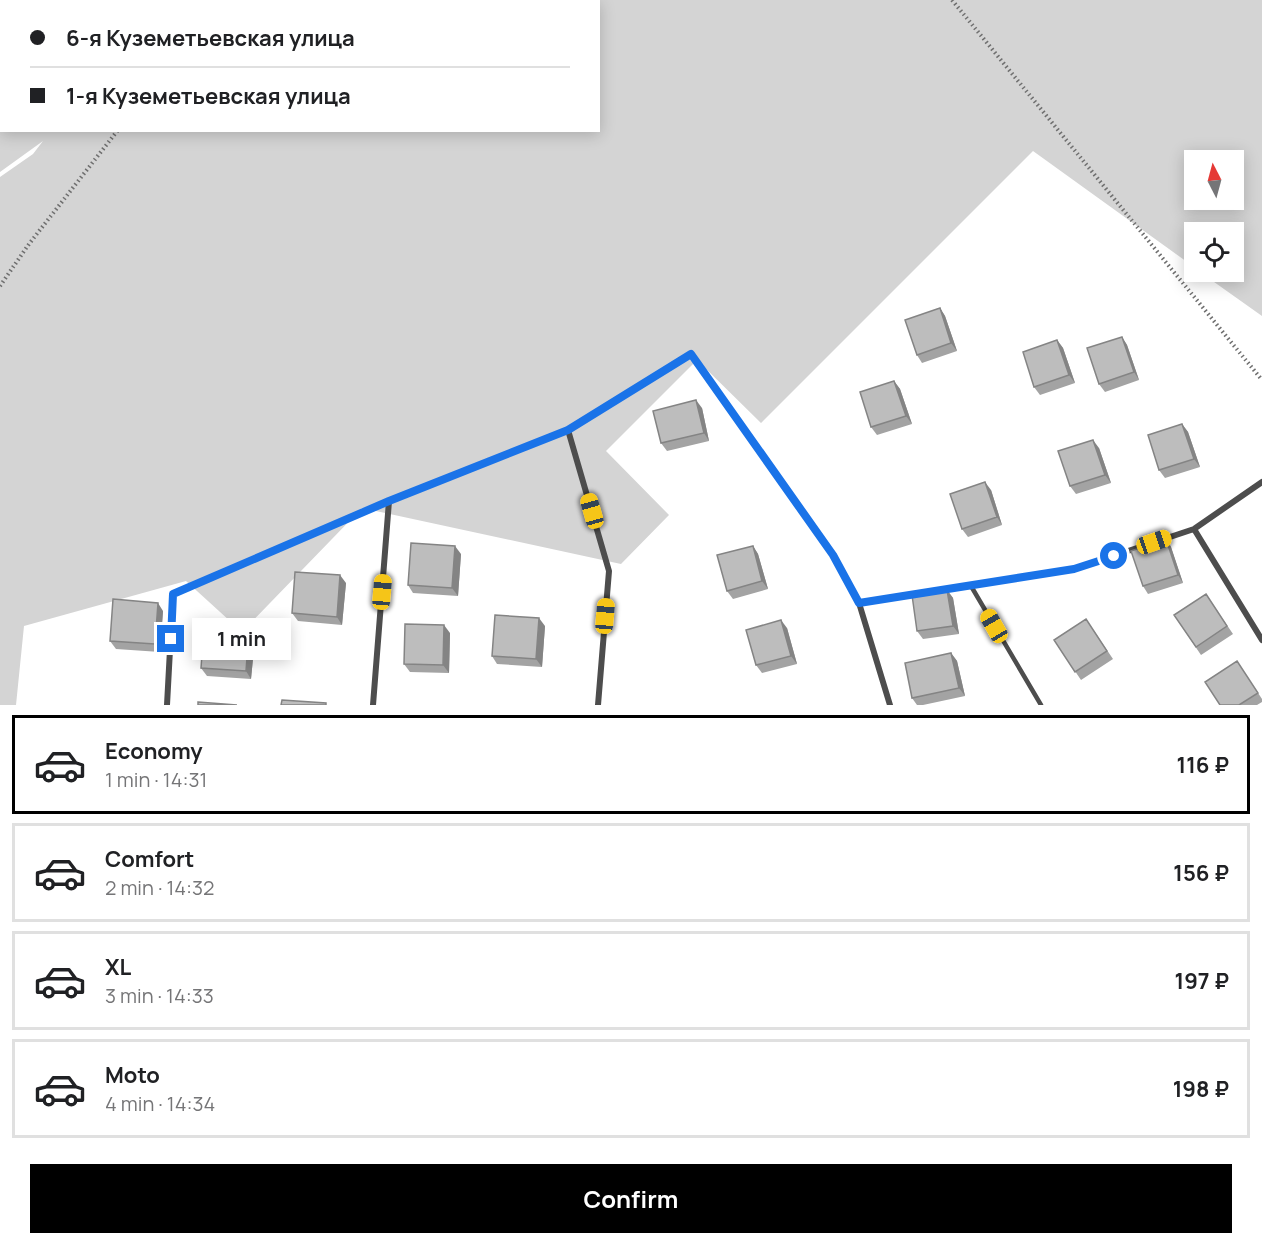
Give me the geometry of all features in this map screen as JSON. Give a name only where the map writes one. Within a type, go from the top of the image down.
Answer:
[{"type":"street","points":[[167,705],[173,594],[389,501],[568,430],[691,354],[833,555],[859,603],[890,705]]},
{"type":"street","points":[[568,430],[609,571],[598,705]]},
{"type":"street","points":[[859,603],[1074,569],[1194,529],[1262,482]]},
{"type":"street","points":[[373,705],[389,501]]},
{"type":"street","points":[[1194,529],[1262,640]]},
{"type":"lane","points":[[971,586],[1041,705]]},
{"type":"path","points":[[952,0],[1262,380]]},
{"type":"path","points":[[0,286],[29,244],[116,132]]},
{"type":"shaded area","points":[[600,0],[1262,0],[1262,316],[1214,282],[1244,282],[1244,222],[1184,222],[1184,260],[1033,151],[761,423],[697,360],[606,451],[669,515],[621,564],[362,508],[242,632],[186,581],[24,626],[16,705],[0,705],[0,177],[33,154],[43,141],[0,172],[0,132],[600,132]]},
{"type":"building","points":[[940,308],[951,343],[917,355],[905,320]]},
{"type":"building","points":[[1122,337],[1134,372],[1099,384],[1087,348]]},
{"type":"building","points":[[1057,340],[1069,375],[1034,387],[1023,352]]},
{"type":"building","points":[[894,381],[906,416],[871,427],[860,392]]},
{"type":"building","points":[[696,400],[704,433],[661,443],[653,411]]},
{"type":"building","points":[[1182,424],[1194,459],[1159,470],[1148,435]]},
{"type":"building","points":[[1093,440],[1105,475],[1070,486],[1058,451]]},
{"type":"building","points":[[985,482],[997,517],[962,529],[950,494]]},
{"type":"building","points":[[1166,539],[1178,575],[1143,586],[1131,551]]},
{"type":"building","points":[[411,543],[455,546],[452,588],[408,585]]},
{"type":"building","points":[[753,546],[762,581],[727,591],[717,555]]},
{"type":"building","points":[[295,572],[340,575],[337,617],[292,613]]},
{"type":"building","points":[[947,590],[953,626],[917,631],[912,595]]},
{"type":"building","points":[[1206,594],[1227,626],[1196,647],[1174,615]]},
{"type":"building","points":[[113,599],[158,603],[155,644],[110,641]]},
{"type":"building","points":[[495,615],[539,618],[536,659],[492,656]]},
{"type":"building","points":[[1086,619],[1107,651],[1075,672],[1054,640]]},
{"type":"building","points":[[781,620],[791,656],[756,665],[746,630]]},
{"type":"building","points":[[405,624],[444,625],[443,665],[404,664]]},
{"type":"building","points":[[204,627],[249,630],[246,671],[201,668]]},
{"type":"building","points":[[951,653],[959,688],[912,698],[905,663]]},
{"type":"building","points":[[1237,661],[1258,693],[1239,705],[1220,705],[1205,682]]},
{"type":"building","points":[[282,700],[326,703],[326,705],[281,705]]},
{"type":"building","points":[[198,702],[237,705],[198,705]]},
{"type":"route","points":[[171,639],[173,594],[389,501],[568,430],[691,354],[801,513],[833,555],[859,603],[1074,569],[1114,556]]}]
